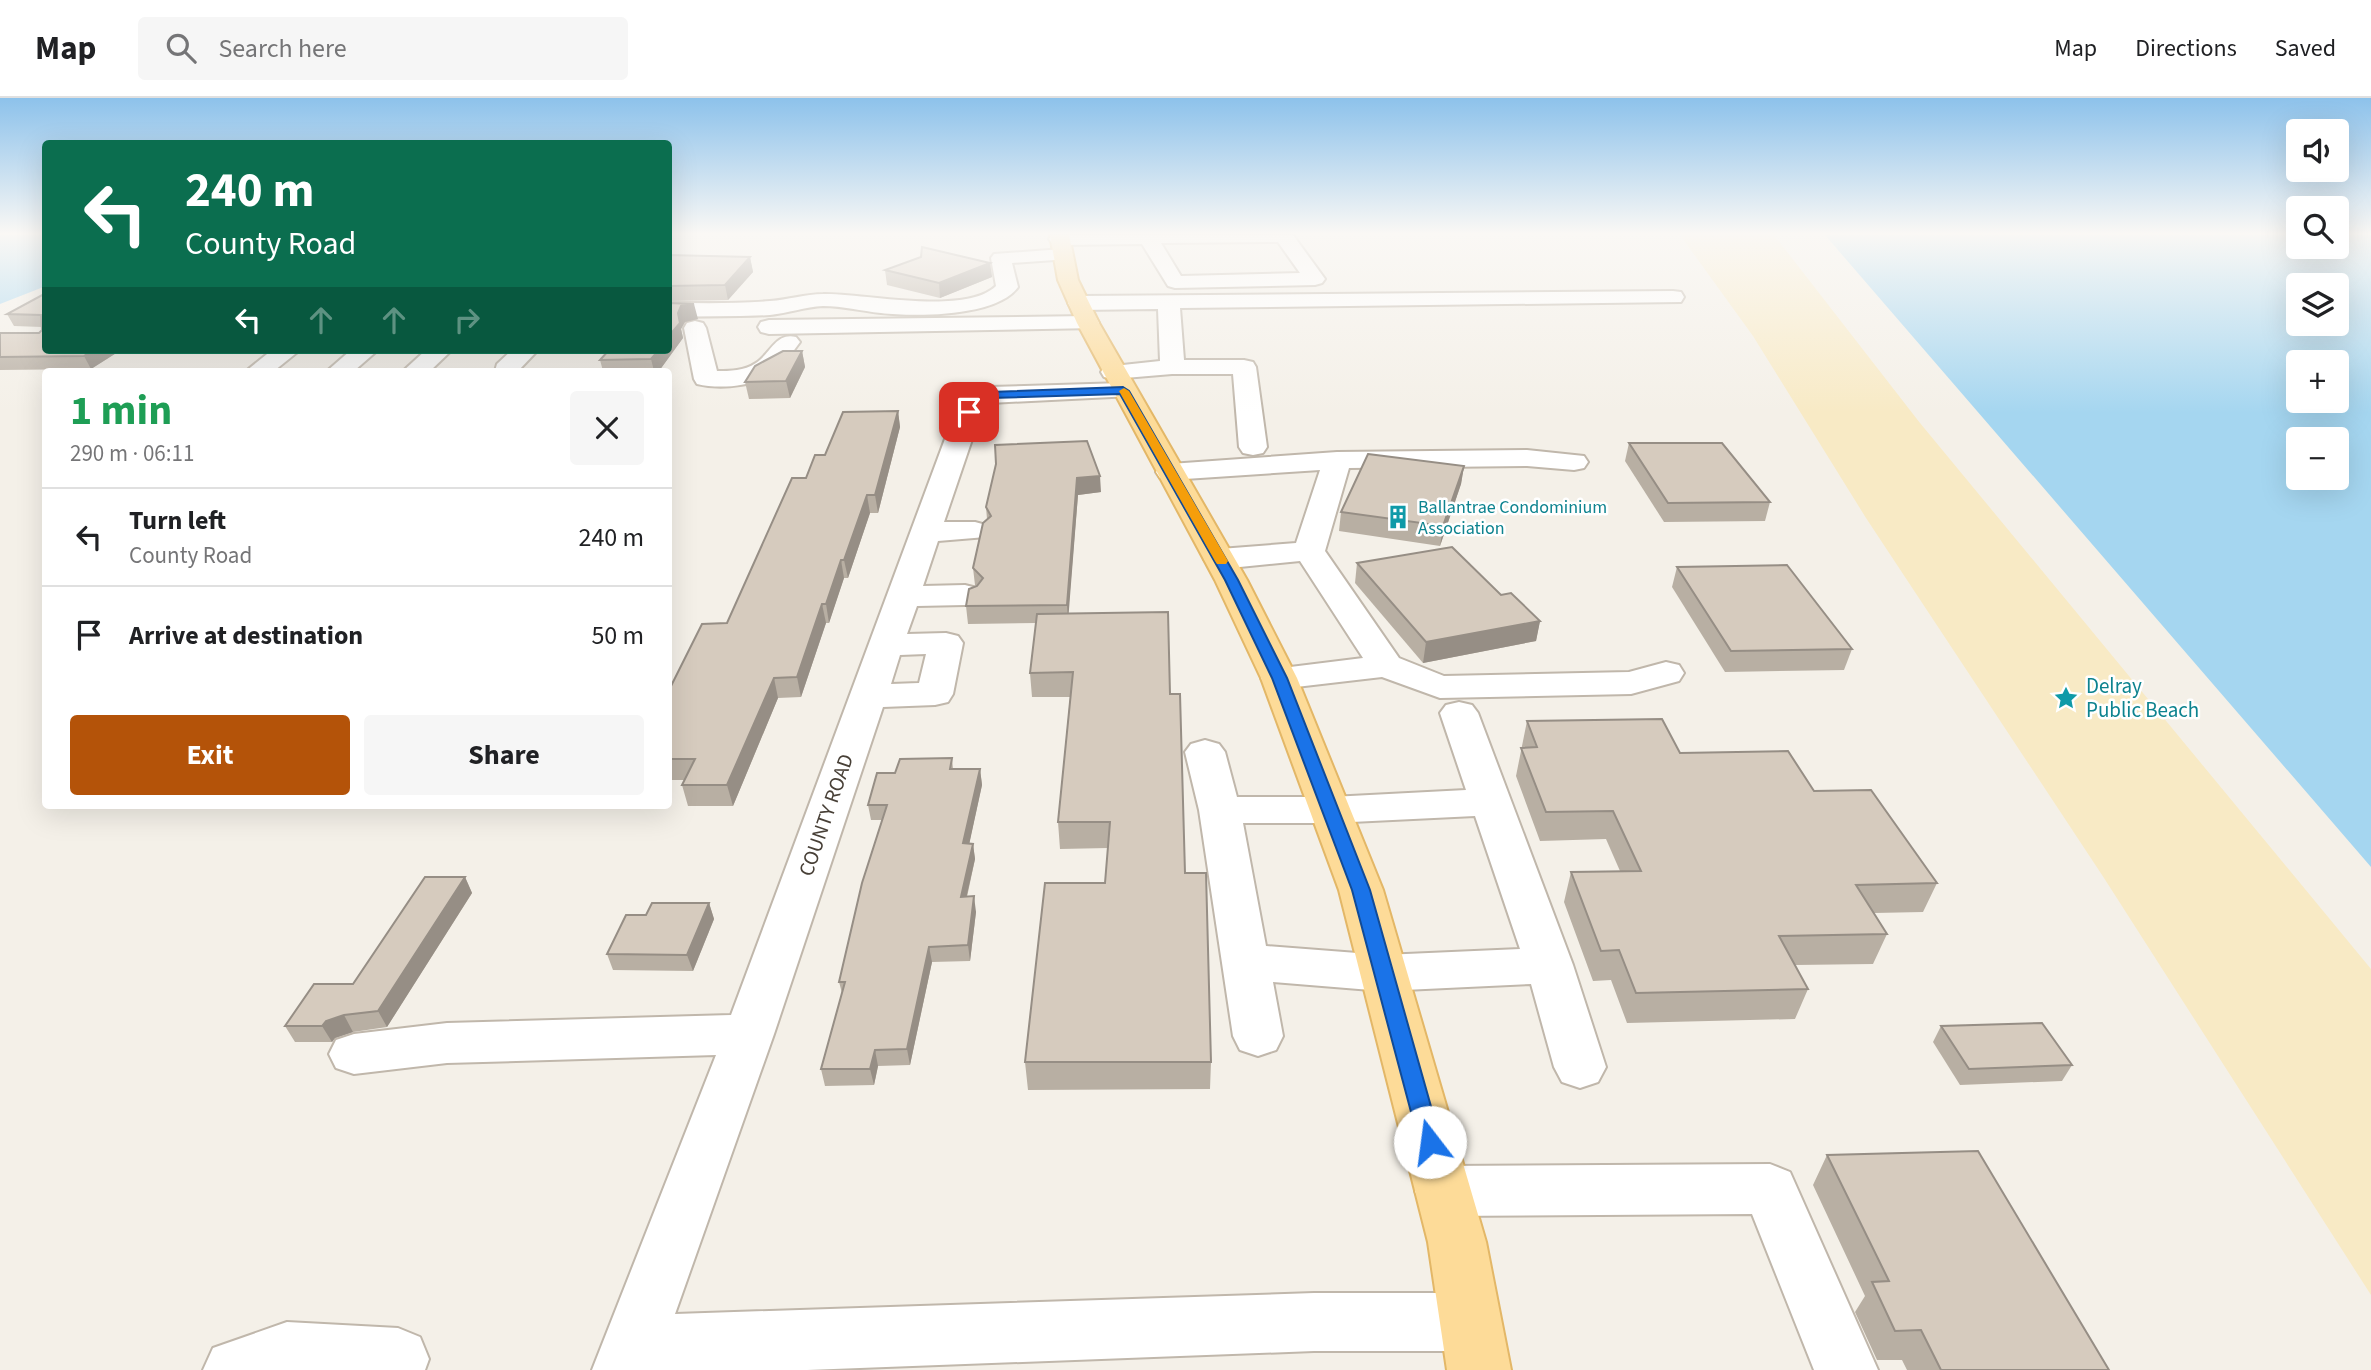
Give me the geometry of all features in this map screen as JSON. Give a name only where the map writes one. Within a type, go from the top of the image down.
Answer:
[{"type":"main road","points":[[1075,294],[1118,381],[1226,569],[1279,678],[1331,810],[1361,890],[1457,1242],[1474,1346]]},
{"type":"street","points":[[672,310],[771,308],[824,313],[883,307],[946,307],[987,300],[999,294]]},
{"type":"street","points":[[672,329],[797,327],[1083,313],[1169,302],[1673,297]]},
{"type":"street","points":[[1169,302],[1172,367]]},
{"type":"street","points":[[695,328],[706,379],[743,378],[776,361],[797,327]]},
{"type":"street","points":[[262,368],[282,354]]},
{"type":"street","points":[[343,368],[361,354]]},
{"type":"street","points":[[419,368],[435,354]]},
{"type":"street","points":[[507,368],[522,354]]},
{"type":"street","points":[[1118,381],[1172,367],[1244,366],[1254,447]]},
{"type":"street","name":"COUNTY ROAD","points":[[628,1358],[750,1034],[971,404],[978,398],[1118,381]]},
{"type":"street","points":[[1170,472],[1337,460],[1527,458],[1574,462]]},
{"type":"street","points":[[1337,460],[1315,561],[1386,666]]},
{"type":"street","points":[[927,532],[975,531]]},
{"type":"street","points":[[1226,569],[1315,561]]},
{"type":"street","points":[[904,596],[965,595]]},
{"type":"street","points":[[868,696],[935,694],[946,643],[887,645]]},
{"type":"street","points":[[1279,678],[1386,666],[1440,687],[1630,683],[1666,673]]},
{"type":"street","points":[[1459,713],[1549,965],[1580,1067]]},
{"type":"street","points":[[1206,752],[1220,810],[1258,1035]]},
{"type":"street","points":[[1220,810],[1331,810],[1491,802]]},
{"type":"street","points":[[1245,962],[1383,973],[1549,965]]},
{"type":"street","points":[[355,1054],[447,1044],[750,1034]]},
{"type":"street","points":[[1443,1191],[1770,1189],[1846,1370]]},
{"type":"street","points":[[628,1358],[1314,1322],[1474,1346]]},
{"type":"street","points":[[235,1370],[287,1353],[398,1359]]},
{"type":"sand","name":"Delray Public Beach","points":[[1723,294],[1820,294],[1920,423],[2371,969],[2371,1295],[2104,878],[1866,518],[1753,336]]},
{"type":"water","points":[[0,294],[25,294],[0,304]]},
{"type":"water","points":[[1876,294],[2286,294],[2286,336],[2349,336],[2349,294],[2371,294],[2371,867]]},
{"type":"building","points":[[42,295],[42,330],[41,315],[7,314]]},
{"type":"building","points":[[672,303],[694,304],[681,306],[678,313],[680,323],[672,332]]},
{"type":"building","points":[[42,330],[42,354],[87,354],[0,357],[0,333],[39,333]]},
{"type":"building","points":[[783,351],[802,351],[786,381],[745,382],[755,366]]},
{"type":"building","points":[[605,354],[655,354],[651,359],[600,360]]},
{"type":"building","points":[[898,411],[875,495],[867,495],[826,604],[822,604],[797,677],[774,678],[727,785],[682,785],[695,759],[672,759],[672,684],[702,624],[727,623],[792,478],[806,478],[815,455],[825,455],[843,412]]},
{"type":"building","points":[[1087,441],[1100,476],[1077,478],[1067,605],[966,606],[969,589],[977,586],[983,578],[973,568],[983,523],[991,516],[986,507],[996,464],[995,445]]},
{"type":"building","points":[[1629,443],[1722,443],[1770,502],[1668,503]]},
{"type":"building","name":"Ballantrae Condominium Association","points":[[1368,454],[1464,466],[1443,526],[1341,512]]},
{"type":"building","points":[[1452,547],[1501,595],[1511,593],[1540,621],[1426,642],[1357,563]]},
{"type":"building","points":[[1787,565],[1852,649],[1731,651],[1677,567]]},
{"type":"building","points":[[1168,612],[1170,694],[1180,694],[1185,873],[1206,873],[1211,1062],[1025,1062],[1045,883],[1105,883],[1110,822],[1058,822],[1073,672],[1030,673],[1037,614]]},
{"type":"building","points":[[1662,719],[1680,753],[1788,751],[1814,791],[1871,790],[1937,883],[1856,885],[1887,934],[1779,936],[1808,989],[1636,993],[1619,950],[1601,951],[1571,872],[1641,871],[1613,811],[1546,812],[1521,748],[1537,747],[1527,721]]},
{"type":"building","points":[[952,758],[950,769],[980,769],[963,843],[973,844],[961,897],[974,896],[968,945],[929,947],[907,1049],[875,1050],[870,1069],[821,1069],[845,982],[839,982],[862,883],[887,805],[868,805],[877,773],[895,773],[900,759]]},
{"type":"building","points":[[425,877],[465,877],[378,1011],[344,1015],[326,1021],[322,1026],[285,1026],[314,984],[353,984]]},
{"type":"building","points":[[652,903],[709,903],[687,955],[607,954],[626,915],[646,915]]},
{"type":"building","points":[[2042,1023],[2072,1065],[1969,1069],[1941,1026]]},
{"type":"building","points":[[1978,1151],[2109,1370],[1941,1370],[1921,1330],[1895,1331],[1872,1282],[1889,1281],[1827,1155]]},
{"type":"slow traffic","points":[[1124,391],[1221,561]]},
{"type":"place","name":"Ballantrae Condominium Association","points":[[1398,517]]},
{"type":"place","name":"Delray Public Beach","points":[[2066,698]]},
{"type":"route","points":[[969,412],[971,404],[978,398],[990,395],[1123,391],[1231,580],[1279,678],[1361,890],[1430,1142]]}]
